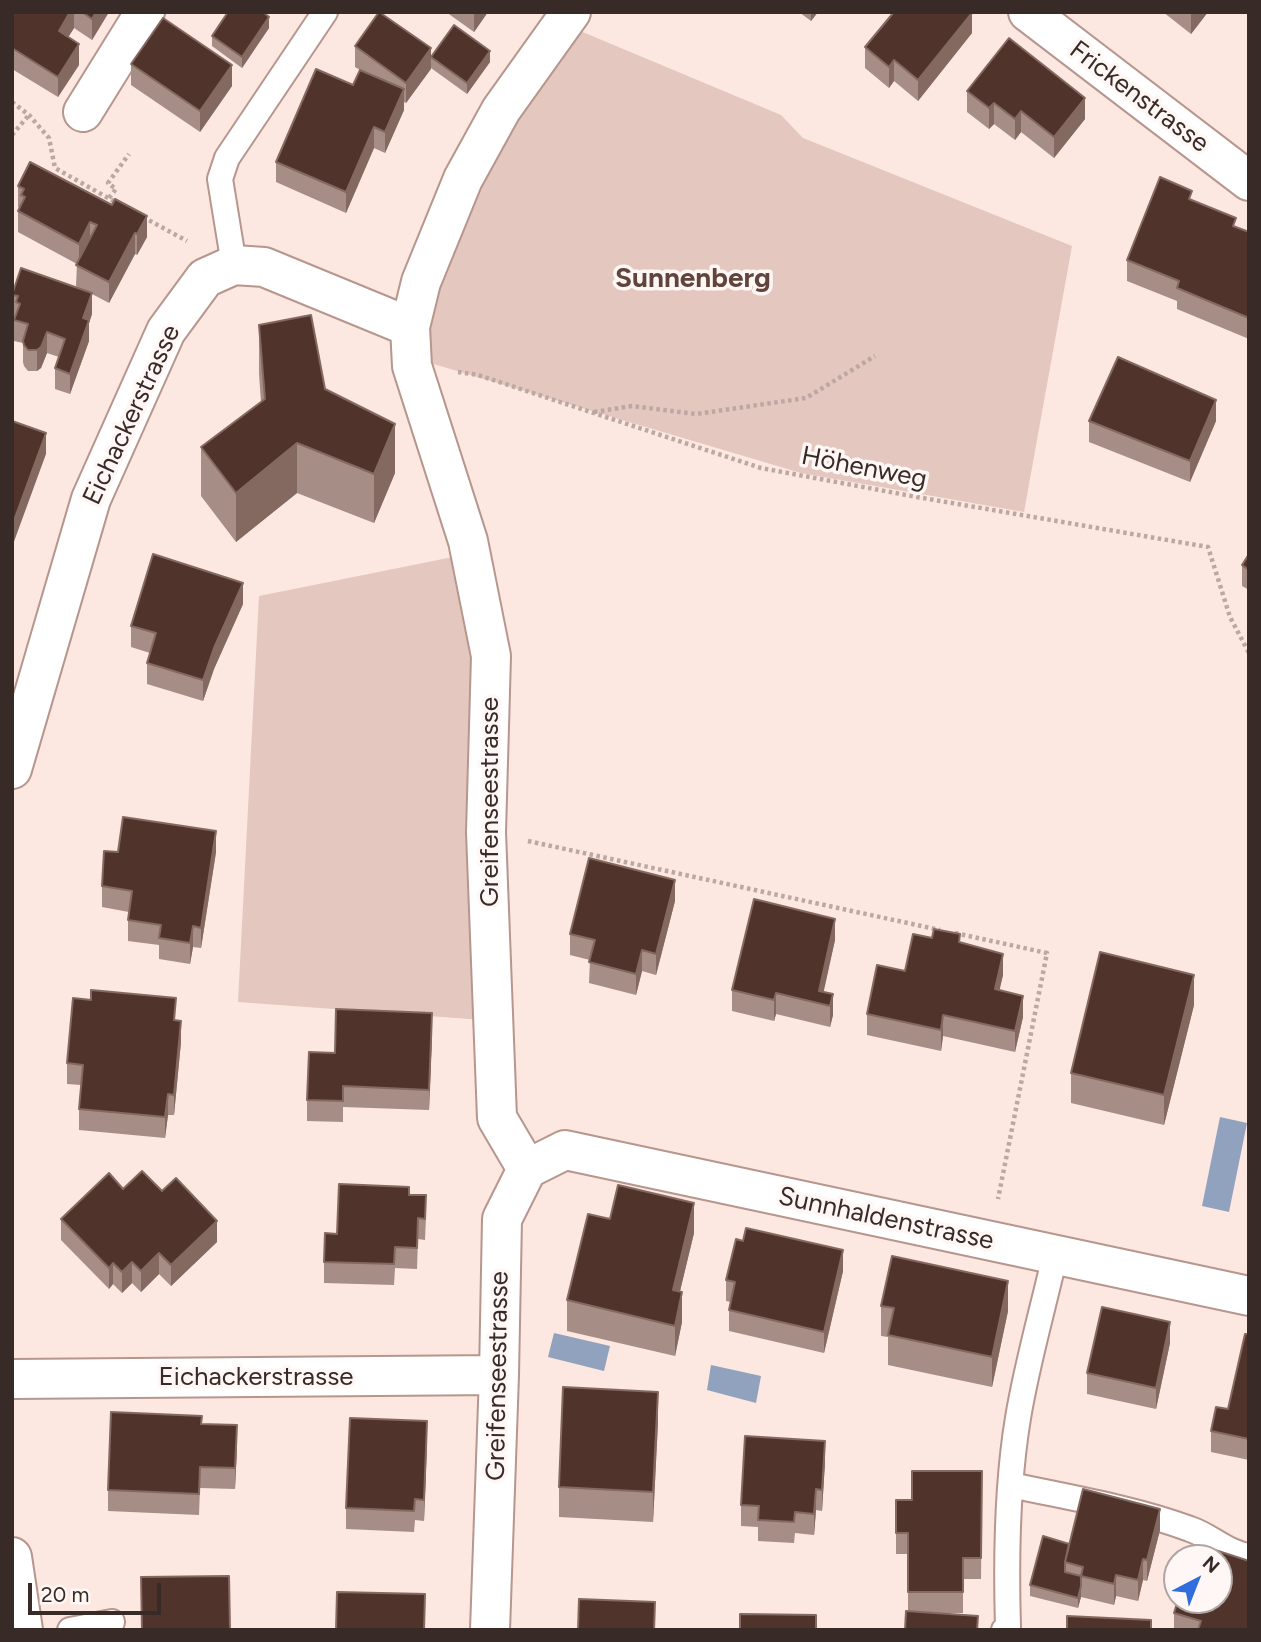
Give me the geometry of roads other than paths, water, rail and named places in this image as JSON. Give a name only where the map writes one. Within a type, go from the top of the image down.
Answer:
[{"type":"street","points":[[83,112],[145,12]]},
{"type":"street","name":"Greifenseestrasse","points":[[490,1630],[502,1219],[527,1169],[497,1118],[486,832],[491,656],[468,541],[412,366],[410,327],[421,282],[463,180],[501,110],[571,12]]},
{"type":"street","name":"Frickenstrasse","points":[[1028,12],[1249,181]]},
{"type":"street","points":[[234,264],[264,267],[410,327]]},
{"type":"street","name":"Eichackerstrasse","points":[[12,769],[96,487],[166,331],[205,278],[234,264]]},
{"type":"street","name":"Sunnhaldenstrasse","points":[[527,1169],[565,1150],[1249,1296]]},
{"type":"street","name":"Eichackerstrasse","points":[[12,1379],[499,1375]]},
{"type":"street","points":[[12,1557],[23,1630]]},
{"type":"lane","points":[[234,264],[220,179],[227,158],[325,12]]},
{"type":"lane","points":[[1004,1630],[1008,1627],[1011,1485],[1018,1418],[1055,1255]]},
{"type":"lane","points":[[1011,1485],[1110,1506],[1193,1530],[1238,1555],[1249,1556]]},
{"type":"lane","points":[[70,1630],[112,1622]]},
{"type":"water","points":[[1220,1117],[1247,1123],[1229,1212],[1202,1206]]},
{"type":"water","points":[[554,1333],[610,1346],[604,1371],[548,1357]]},
{"type":"water","points":[[711,1365],[761,1376],[756,1403],[707,1390]]},
{"type":"district","name":"Sunnenberg","points":[[693,279]]}]
